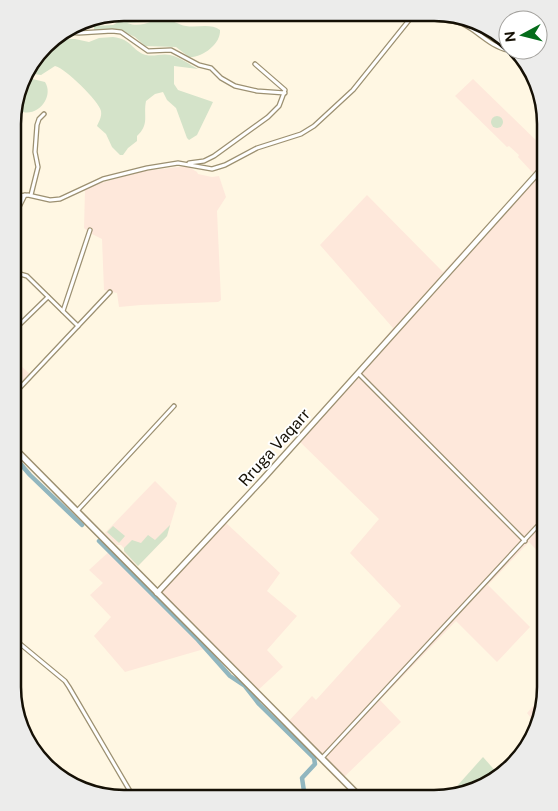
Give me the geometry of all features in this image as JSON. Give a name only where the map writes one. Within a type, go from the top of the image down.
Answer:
[{"type":"main road","name":"Rruga Vaqarr","points":[[158,593],[537,175]]},
{"type":"main road","points":[[21,455],[353,790]]},
{"type":"street","points":[[21,195],[31,195],[50,200],[60,199],[103,179],[159,165],[178,163],[206,169],[219,168],[257,148],[294,137],[307,131],[353,90],[407,21]]},
{"type":"street","points":[[468,27],[498,47]]},
{"type":"street","points":[[77,33],[121,32],[148,51],[171,50],[199,65],[211,68],[221,78],[235,86],[257,91],[285,93]]},
{"type":"street","points":[[188,164],[209,159],[268,118],[279,106],[285,93],[283,87],[255,64]]},
{"type":"street","points":[[31,195],[38,167],[35,152],[37,125],[44,114]]},
{"type":"street","points":[[21,203],[25,195]]},
{"type":"street","points":[[63,311],[90,230]]},
{"type":"street","points":[[21,274],[27,276],[78,326]]},
{"type":"street","points":[[21,387],[110,292]]},
{"type":"street","points":[[21,323],[48,297]]},
{"type":"street","points":[[358,373],[525,541]]},
{"type":"street","points":[[77,511],[174,406]]},
{"type":"street","points":[[322,758],[537,527]]},
{"type":"street","points":[[21,645],[65,681],[129,790]]},
{"type":"shaded area","points":[[473,79],[537,141],[537,169],[533,173],[518,157],[519,155],[509,146],[507,147],[455,96]]},
{"type":"shaded area","points":[[187,166],[198,174],[212,177],[219,176],[226,197],[217,211],[221,300],[218,302],[119,307],[117,293],[104,290],[102,239],[84,228],[85,190],[97,184],[144,171]]},
{"type":"shaded area","points":[[537,169],[537,550],[529,542],[488,585],[530,627],[497,662],[456,621],[380,700],[401,722],[342,779],[287,723],[312,696],[316,700],[401,606],[350,553],[379,519],[298,440],[393,328],[320,245],[367,195],[443,272]]},
{"type":"shaded area","points":[[21,366],[30,374],[21,383]]},
{"type":"shaded area","points":[[155,481],[177,503],[167,536],[138,566],[124,552],[124,548],[121,545],[117,545],[105,533]]},
{"type":"shaded area","points":[[224,521],[280,573],[267,591],[297,616],[267,650],[283,667],[256,692],[211,647],[125,672],[94,636],[111,617],[90,595],[103,583],[89,570],[113,548],[158,593]]},
{"type":"shaded area","points":[[535,704],[531,719],[527,713]]},
{"type":"green space","points":[[124,21],[150,21],[127,23],[138,25],[153,21],[172,21],[186,26],[208,26],[220,30],[217,40],[210,49],[205,53],[189,57],[176,47],[145,46],[135,37],[120,30],[94,31],[94,26],[113,25]]},
{"type":"green space","points":[[99,38],[119,38],[146,55],[164,54],[174,56],[198,69],[174,66],[174,84],[178,90],[213,102],[197,135],[189,140],[176,108],[167,100],[163,92],[155,94],[146,101],[145,124],[137,136],[137,141],[123,155],[120,155],[112,147],[106,134],[97,126],[101,115],[99,106],[73,78],[55,66],[41,75],[34,74],[47,56],[67,39],[89,42]]},
{"type":"green space","points":[[32,79],[45,82],[48,93],[43,104],[34,111],[23,112],[25,98]]},
{"type":"green space","points":[[497,116],[503,122],[497,128],[491,122]]},
{"type":"green space","points":[[170,525],[167,536],[138,566],[124,551],[124,548],[132,540],[141,543],[148,535],[155,540]]},
{"type":"green space","points":[[113,526],[125,536],[119,543],[107,532]]},
{"type":"green space","points":[[483,757],[494,770],[479,779],[460,786],[458,785]]},
{"type":"waterway","points":[[21,464],[82,525]]},
{"type":"waterway","points":[[99,541],[198,640],[230,676],[245,686],[259,704],[314,758],[315,764],[302,778],[304,790]]}]
